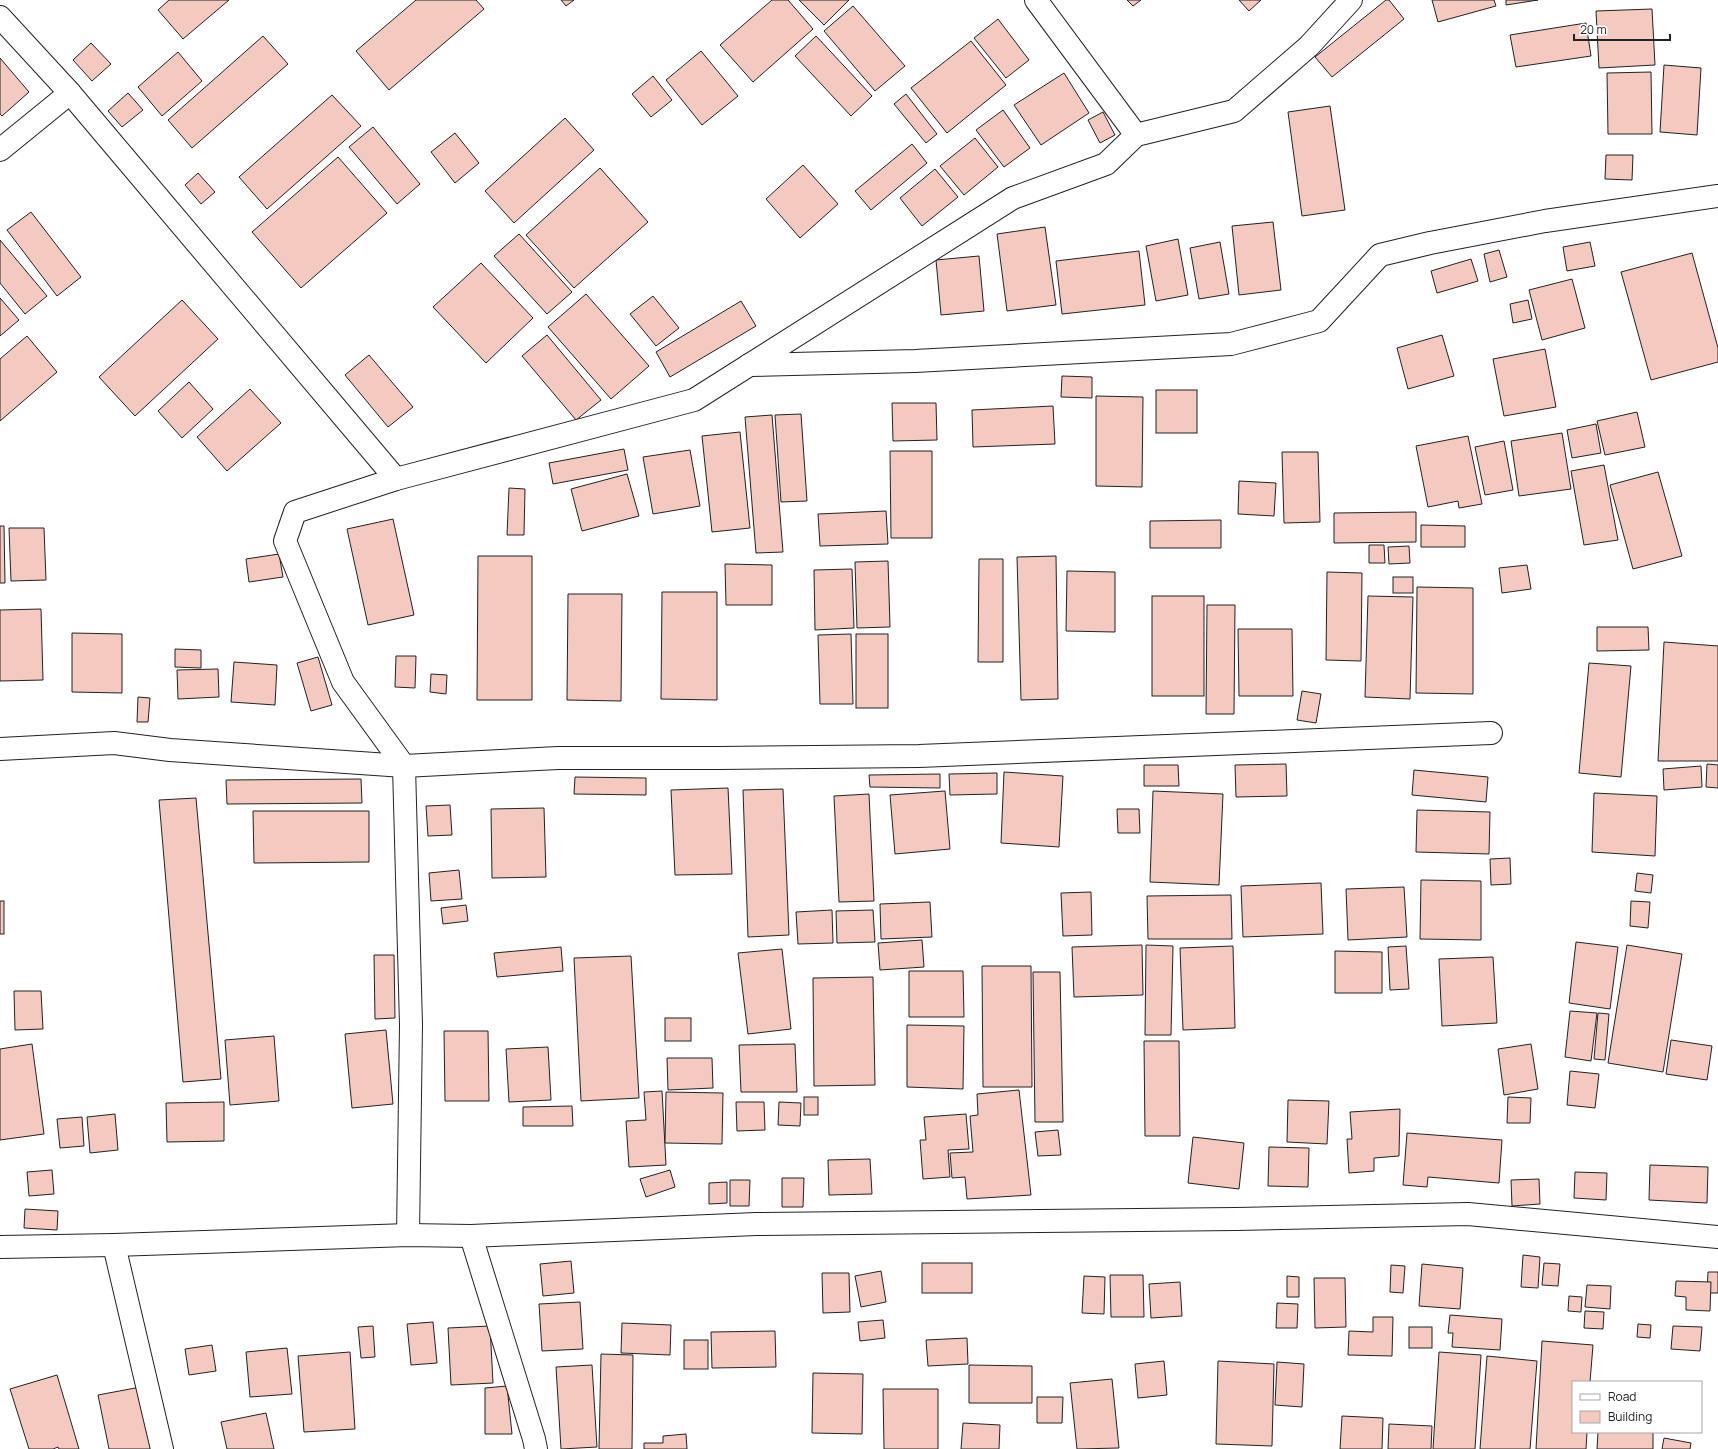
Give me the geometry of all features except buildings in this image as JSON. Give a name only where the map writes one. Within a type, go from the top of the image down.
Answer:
[{"type":"street","points":[[1036,0],[1136,135]]},
{"type":"street","points":[[408,1235],[411,1025],[404,766],[343,682],[285,541],[295,512],[396,479],[694,400],[1013,198],[1106,164],[1136,135],[1234,111],[1309,46],[1351,0]]},
{"type":"street","points":[[0,17],[70,93],[396,479]]},
{"type":"street","points":[[0,150],[70,93]]},
{"type":"street","points":[[749,365],[915,361],[1231,344],[1319,321],[1380,255],[1430,243],[1545,221],[1718,196]]},
{"type":"street","points":[[0,749],[114,743],[170,750],[404,766],[558,758],[920,756],[1492,733]]},
{"type":"street","points":[[0,1247],[114,1245],[408,1235],[471,1236],[756,1224],[1236,1219],[1468,1214],[1718,1237]]},
{"type":"street","points":[[471,1236],[536,1449]]},
{"type":"street","points":[[114,1245],[162,1449]]}]
